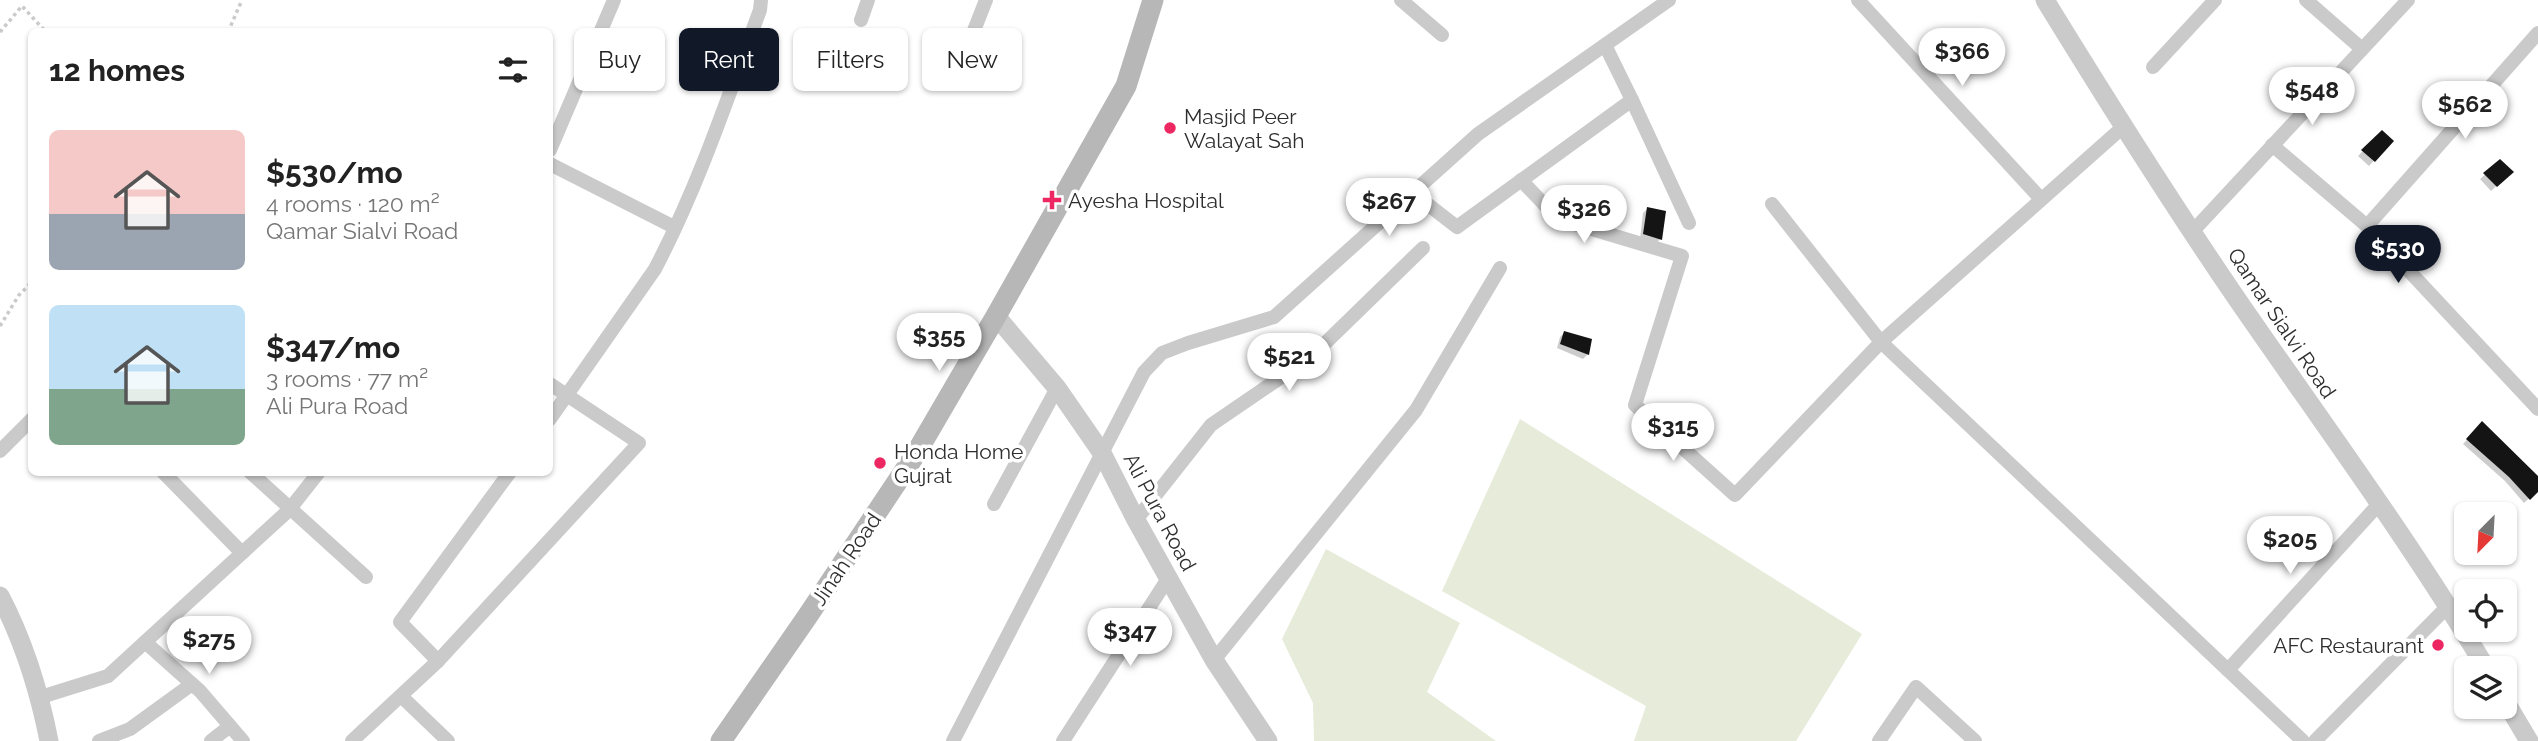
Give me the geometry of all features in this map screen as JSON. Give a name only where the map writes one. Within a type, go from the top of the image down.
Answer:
[{"type":"main road","name":"Jinah Road","points":[[721,741],[915,455],[1126,86],[1153,0]]},
{"type":"street","points":[[553,143],[614,0]]},
{"type":"street","points":[[553,415],[654,269],[700,171],[760,10],[761,0]]},
{"type":"street","points":[[861,20],[868,0]]},
{"type":"street","points":[[975,28],[986,0]]},
{"type":"street","points":[[1401,0],[1441,35]]},
{"type":"street","points":[[953,741],[1144,372],[1162,353],[1274,317],[1478,134],[1669,0]]},
{"type":"street","points":[[1858,0],[2041,199]]},
{"type":"street","name":"Qamar Sialvi Road","points":[[2045,0],[2192,232],[2448,606],[2479,656]]},
{"type":"street","points":[[2152,67],[2215,0]]},
{"type":"street","points":[[2306,0],[2362,49]]},
{"type":"street","points":[[2192,232],[2408,0]]},
{"type":"street","points":[[2367,226],[2538,33]]},
{"type":"street","points":[[1605,45],[1689,223]]},
{"type":"street","points":[[1413,193],[1457,227],[1632,100]]},
{"type":"street","points":[[1521,180],[1558,219],[1682,256],[1635,405],[1735,495],[1881,342],[2123,127]]},
{"type":"street","points":[[2272,145],[2367,226],[2538,409]]},
{"type":"street","points":[[553,165],[674,227]]},
{"type":"street","points":[[1772,205],[1881,342],[2302,741]]},
{"type":"street","points":[[1136,520],[1211,425],[1312,356],[1423,248]]},
{"type":"street","points":[[1214,660],[1416,410],[1500,268]]},
{"type":"street","name":"Ali Pura Road","points":[[996,316],[1057,388],[1102,453],[1214,660],[1268,741]]},
{"type":"street","points":[[352,741],[438,661],[639,443],[553,386]]},
{"type":"street","points":[[994,504],[1057,388]]},
{"type":"street","points":[[0,450],[28,423]]},
{"type":"street","points":[[167,476],[242,553]]},
{"type":"street","points":[[254,476],[366,577]]},
{"type":"street","points":[[41,697],[108,676],[289,510],[316,476]]},
{"type":"street","points":[[438,661],[400,622],[507,476]]},
{"type":"street","points":[[2228,670],[2378,505]]},
{"type":"street","points":[[1063,741],[1169,576]]},
{"type":"street","points":[[0,596],[18,630],[41,697],[49,741]]},
{"type":"street","points":[[2315,741],[2448,606]]},
{"type":"street","points":[[145,642],[192,684],[243,741]]},
{"type":"street","points":[[99,741],[130,729],[192,684]]},
{"type":"street","points":[[1879,741],[1916,687],[1975,741]]},
{"type":"street","points":[[401,696],[448,741]]},
{"type":"street","points":[[2516,719],[2529,741]]},
{"type":"street","points":[[211,741],[230,726]]},
{"type":"path","points":[[230,28],[242,0]]},
{"type":"path","points":[[0,32],[22,6],[42,28]]},
{"type":"path","points":[[0,326],[19,295],[28,286]]},
{"type":"green space","points":[[1520,419],[1862,634],[1796,741],[1634,741],[1646,706],[1442,591]]},
{"type":"green space","points":[[1326,549],[1460,623],[1427,692],[1496,741],[1314,741],[1313,703],[1282,639]]},
{"type":"building","points":[[2382,130],[2394,141],[2375,162],[2361,150]]},
{"type":"building","points":[[2500,159],[2514,172],[2497,187],[2483,173]]},
{"type":"building","points":[[1647,207],[1666,211],[1662,240],[1643,234]]},
{"type":"building","points":[[1564,331],[1592,339],[1589,355],[1560,344]]},
{"type":"building","points":[[2482,421],[2538,476],[2538,492],[2530,500],[2509,477],[2466,439]]},
{"type":"place","name":"Masjid Peer Walayat Sah","points":[[1170,128]]},
{"type":"place","name":"Ayesha Hospital","points":[[1052,200]]},
{"type":"place","name":"Honda Home Gujrat","points":[[880,463]]},
{"type":"place","name":"AFC Restaurant","points":[[2438,645]]}]
